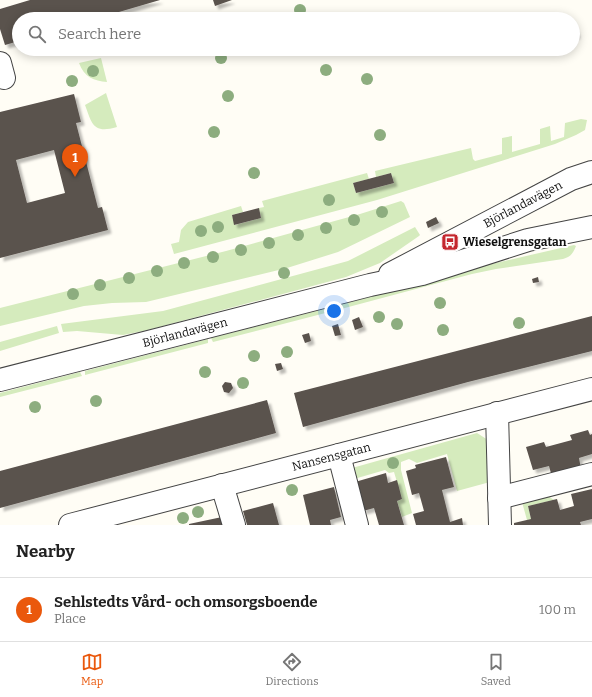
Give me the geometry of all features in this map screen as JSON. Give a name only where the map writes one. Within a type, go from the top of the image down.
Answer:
[{"type":"street","name":"Björlandavägen","points":[[370,285],[570,179],[592,172]]},
{"type":"street","name":"Björlandavägen","points":[[0,380],[370,285],[422,274],[528,240],[592,228]]},
{"type":"street","name":"Nansensgatan","points":[[70,525],[111,520],[222,485],[592,389]]},
{"type":"street","points":[[497,413],[500,525]]},
{"type":"street","points":[[339,455],[357,525]]},
{"type":"street","points":[[499,498],[592,474]]},
{"type":"street","points":[[222,485],[234,525]]},
{"type":"green space","points":[[101,58],[107,82],[98,81],[87,75],[79,63]]},
{"type":"green space","points":[[106,93],[117,127],[103,129],[98,128],[92,122],[85,105]]},
{"type":"green space","points":[[581,119],[587,120],[585,130],[555,144],[377,200],[174,254],[171,244],[179,242],[181,230],[188,222],[241,206],[243,212],[232,215],[235,225],[261,218],[259,208],[264,207],[262,201],[367,173],[369,179],[353,183],[356,193],[394,183],[391,173],[376,177],[375,171],[471,148],[473,159],[475,161],[502,154],[502,138],[512,136],[512,152],[540,144],[540,129],[550,126],[551,141],[564,137],[565,123]]},
{"type":"green space","points":[[401,201],[404,203],[410,217],[338,252],[287,268],[146,302],[84,306],[0,326],[0,308],[226,251],[360,214]]},
{"type":"green space","points":[[415,227],[420,235],[419,236],[380,263],[346,277],[148,330],[123,335],[77,331],[63,332],[61,324],[163,311],[348,261]]},
{"type":"green space","points":[[574,245],[576,246],[572,253],[563,259],[472,274],[341,309],[340,305],[487,265]]},
{"type":"green space","points":[[336,306],[337,310],[213,342],[211,338]]},
{"type":"green space","points":[[57,326],[59,333],[0,351],[0,342]]},
{"type":"green space","points":[[208,339],[208,343],[85,375],[85,371]]},
{"type":"green space","points":[[80,372],[82,376],[0,397],[0,393]]},
{"type":"green space","points":[[477,433],[488,440],[490,482],[457,491],[447,454],[417,463],[409,459],[401,462],[401,470],[412,513],[402,517],[397,501],[402,499],[394,472],[389,473],[385,470],[354,479],[352,468]]},
{"type":"green space","points":[[545,494],[554,500],[528,506],[531,519],[527,520],[522,502]]},
{"type":"building","points":[[30,0],[160,0],[119,12],[12,12],[12,43],[5,45],[0,29],[0,9]]},
{"type":"building","points":[[213,0],[232,0],[215,6]]},
{"type":"building","points":[[74,94],[81,122],[76,123],[98,208],[102,207],[108,230],[0,258],[0,112]],"holes":[[[54,150],[65,193],[27,203],[16,160]]]},
{"type":"building","points":[[391,173],[394,183],[356,193],[353,183]]},
{"type":"building","points":[[259,208],[261,218],[234,225],[232,215]]},
{"type":"building","points":[[436,217],[439,223],[428,228],[426,222]]},
{"type":"building","points":[[538,277],[539,282],[533,283],[532,279]]},
{"type":"building","points":[[592,316],[592,351],[468,382],[303,427],[294,393]]},
{"type":"building","points":[[359,317],[363,327],[355,330],[352,320]]},
{"type":"building","points":[[338,324],[341,335],[335,336],[332,326]]},
{"type":"building","points":[[309,333],[311,341],[305,343],[302,335]]},
{"type":"building","points":[[281,363],[283,369],[277,371],[275,364]]},
{"type":"building","points":[[225,382],[231,383],[233,388],[229,393],[224,392],[222,386]]},
{"type":"building","points":[[267,400],[276,433],[0,508],[0,471]]},
{"type":"building","points":[[588,430],[590,435],[592,434],[592,454],[579,458],[581,469],[552,477],[549,466],[533,470],[526,447],[544,442],[546,447],[572,440],[570,435]]},
{"type":"building","points":[[446,457],[454,487],[442,490],[450,522],[462,518],[463,525],[416,525],[413,514],[424,511],[419,493],[412,495],[406,471],[416,468],[415,465]]},
{"type":"building","points":[[386,473],[388,483],[397,480],[402,499],[397,501],[404,525],[379,525],[374,508],[363,511],[355,482]]},
{"type":"building","points":[[334,487],[341,517],[330,520],[331,525],[310,525],[303,495]]},
{"type":"building","points":[[592,489],[592,519],[580,522],[581,525],[514,525],[514,523],[531,519],[528,506],[557,499],[560,510],[574,506],[571,494]]},
{"type":"building","points":[[273,503],[279,525],[247,525],[243,511]]},
{"type":"building","points":[[222,517],[224,525],[189,525],[189,524]]},
{"type":"place","name":"Sehlstedts Vård- och omsorgsboende","points":[[75,177]]},
{"type":"place","name":"Wieselgrensgatan","points":[[450,242]]}]
